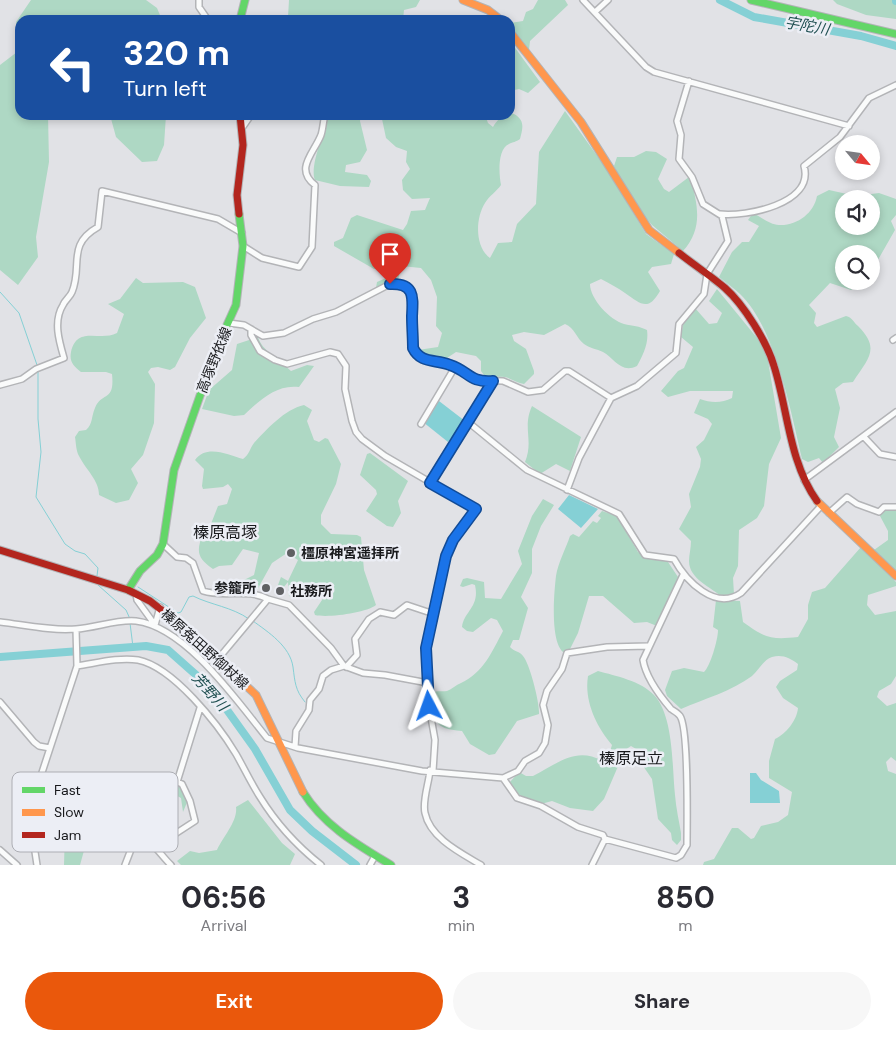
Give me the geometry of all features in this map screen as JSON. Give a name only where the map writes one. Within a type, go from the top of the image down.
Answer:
[{"type":"main road","points":[[241,15],[245,0]]},
{"type":"main road","points":[[463,0],[488,10],[494,15]]},
{"type":"main road","points":[[751,0],[896,34]]},
{"type":"main road","points":[[515,38],[581,122],[649,230],[726,289],[754,325],[763,341],[780,384],[804,480],[822,506],[896,576]]},
{"type":"main road","name":"高塚野依線","points":[[128,590],[140,571],[157,555],[163,544],[174,470],[217,348],[236,305],[243,246],[237,194],[243,145],[241,120]]},
{"type":"main road","name":"榛原菟田野御杖線","points":[[0,550],[128,590],[160,607],[256,695],[308,801],[332,825],[374,858],[391,865]]},
{"type":"street","points":[[199,0],[199,7],[205,15]]},
{"type":"street","points":[[584,0],[646,67],[654,72],[849,126]]},
{"type":"street","points":[[595,12],[608,0]]},
{"type":"street","points":[[689,81],[677,120],[681,136],[679,159],[692,177],[703,204],[720,214],[733,216],[769,209],[779,204],[802,186],[804,166],[840,137],[869,98],[896,85]]},
{"type":"street","points":[[242,128],[248,120]]},
{"type":"street","points":[[243,246],[262,258],[299,266],[312,248],[315,185],[307,179],[305,173],[309,158],[320,136],[324,120]]},
{"type":"street","points":[[0,385],[22,379],[39,368],[64,358],[58,335],[62,306],[72,292],[77,252],[82,241],[98,227],[102,191],[218,218],[242,233]]},
{"type":"street","points":[[567,490],[579,458],[611,398],[638,386],[676,353],[679,324],[704,294],[707,274],[728,241],[720,214]]},
{"type":"street","points":[[229,323],[251,329],[268,337],[284,334],[313,319],[336,312],[390,284],[397,284],[407,288],[414,297],[413,348],[416,355],[421,359],[455,367],[474,380],[503,381],[528,392],[543,390],[565,371],[569,371],[611,398]]},
{"type":"street","points":[[251,329],[251,335],[260,351],[275,360],[287,364],[330,352],[338,354],[346,366],[344,390],[356,432],[385,456],[476,509],[453,540],[446,556],[426,648],[435,740],[432,771],[424,812],[429,823],[449,845],[480,865]]},
{"type":"street","points":[[421,424],[455,367]]},
{"type":"street","points":[[430,483],[493,381]]},
{"type":"street","points":[[804,480],[896,412]]},
{"type":"street","points":[[468,422],[527,470],[619,514],[645,555],[674,558],[683,575],[693,584],[718,598],[726,600],[735,597],[822,506]]},
{"type":"street","points":[[864,437],[880,454],[896,457]]},
{"type":"street","points":[[829,513],[847,497],[857,504],[879,512],[884,507],[896,507]]},
{"type":"street","points":[[163,544],[177,557],[186,558],[193,563],[198,572],[201,590],[205,592],[257,593],[289,606],[331,648],[345,667]]},
{"type":"street","points":[[503,778],[517,798],[541,806],[578,827],[602,836],[605,840],[676,858],[681,855],[687,845],[686,757],[682,722],[680,715],[672,710],[645,672],[643,660],[683,575]]},
{"type":"street","points":[[136,594],[137,600],[155,625],[186,647],[206,665],[266,738],[295,747],[422,771],[503,778],[518,771],[525,761],[539,753],[545,743],[548,725],[543,705],[547,691],[562,669],[567,653],[607,647],[648,646]]},
{"type":"street","points":[[218,659],[268,599]]},
{"type":"street","points":[[345,667],[358,654],[355,639],[358,632],[375,613],[380,612],[394,615],[407,606],[434,614]]},
{"type":"street","points":[[155,625],[160,607]]},
{"type":"street","points":[[0,622],[76,631],[126,621],[155,625]]},
{"type":"street","points":[[42,772],[77,664],[76,631]]},
{"type":"street","points":[[77,664],[118,660],[146,662],[176,682],[225,737],[259,797],[279,823],[301,849],[321,865]]},
{"type":"street","points":[[295,747],[296,731],[309,710],[310,700],[319,689],[322,676],[331,670],[345,667],[363,673],[385,674],[428,683]]},
{"type":"street","points":[[0,702],[34,742],[39,746],[50,748]]},
{"type":"street","points":[[178,779],[200,708]]},
{"type":"street","points":[[178,782],[182,784],[190,802],[195,821],[178,832]]},
{"type":"street","points":[[592,865],[605,840]]},
{"type":"street","points":[[0,850],[17,865]]},
{"type":"street","points":[[35,852],[37,865]]},
{"type":"street","points":[[126,865],[131,852]]},
{"type":"street","points":[[157,852],[171,865]]},
{"type":"street","points":[[370,865],[374,858]]},
{"type":"green space","points":[[31,0],[146,0],[157,8],[160,15],[21,15]]},
{"type":"green space","points":[[289,0],[420,0],[416,7],[404,10],[404,15],[288,15]]},
{"type":"green space","points":[[538,0],[565,0],[568,5],[530,41],[529,50],[515,34],[515,22],[523,21],[526,12],[533,9]]},
{"type":"green space","points":[[833,0],[896,0],[896,19],[866,15],[837,4]]},
{"type":"green space","points":[[515,48],[540,82],[528,93],[519,89],[515,90]]},
{"type":"green space","points":[[15,54],[15,120],[48,120],[49,162],[36,237],[38,257],[18,285],[0,270],[0,65]]},
{"type":"green space","points":[[565,111],[608,171],[646,234],[674,254],[671,264],[652,267],[648,272],[660,291],[656,298],[648,304],[640,303],[601,279],[590,284],[593,296],[607,314],[624,324],[647,330],[646,344],[637,366],[631,368],[622,367],[603,352],[584,344],[571,328],[565,324],[544,335],[524,332],[512,335],[514,341],[526,349],[534,371],[534,374],[524,384],[505,377],[484,375],[481,371],[481,361],[476,356],[456,352],[447,358],[425,357],[418,350],[438,347],[442,333],[436,326],[437,297],[431,280],[421,268],[401,266],[398,281],[376,288],[377,282],[386,278],[389,268],[374,269],[334,246],[334,242],[343,238],[351,218],[357,215],[403,230],[411,211],[425,210],[430,198],[412,199],[403,190],[402,180],[410,169],[406,162],[407,151],[396,147],[386,138],[382,120],[487,120],[493,127],[498,120],[515,120],[515,114],[518,116],[522,122],[520,139],[509,144],[502,151],[499,169],[501,185],[487,200],[479,217],[479,240],[481,247],[490,258],[498,243],[512,242],[517,224],[536,204],[539,152]]},
{"type":"green space","points":[[111,120],[166,120],[164,145],[157,161],[142,162],[116,137]]},
{"type":"green space","points":[[327,120],[360,120],[367,150],[360,162],[346,165],[345,172],[367,175],[371,181],[369,187],[340,186],[315,180],[314,166]]},
{"type":"green space","points":[[646,151],[656,152],[667,159],[658,179],[664,189],[669,192],[689,177],[691,180],[697,208],[696,226],[694,234],[683,251],[652,225],[632,201],[614,166],[617,157],[634,157]]},
{"type":"green space","points":[[829,190],[835,191],[835,235],[880,235],[880,193],[896,199],[896,215],[891,221],[895,230],[880,256],[880,245],[835,245],[835,285],[830,283],[809,305],[816,313],[814,323],[817,327],[846,316],[852,319],[865,334],[870,348],[867,360],[853,382],[843,383],[835,389],[840,408],[834,437],[839,447],[823,463],[819,458],[808,462],[802,459],[780,371],[763,327],[740,294],[719,277],[732,252],[742,242],[749,242],[759,226],[748,220],[753,213],[776,225],[786,225],[804,217],[817,196]]},
{"type":"green space","points":[[136,278],[143,283],[183,282],[195,287],[206,318],[190,338],[175,367],[170,370],[158,367],[151,368],[148,372],[155,384],[154,423],[143,455],[131,469],[138,483],[129,500],[116,503],[99,495],[95,480],[78,454],[75,437],[79,431],[88,428],[98,403],[110,393],[112,389],[112,374],[106,372],[81,372],[73,364],[71,352],[78,339],[84,336],[103,336],[117,333],[124,314],[108,304],[120,299]]},
{"type":"green space","points":[[717,289],[766,349],[781,438],[769,464],[764,506],[757,518],[739,530],[738,566],[733,578],[734,594],[722,597],[701,582],[693,573],[689,561],[691,541],[679,529],[691,507],[689,494],[700,467],[701,459],[696,447],[704,440],[712,424],[708,419],[694,413],[700,399],[720,402],[732,398],[733,391],[690,391],[668,397],[661,391],[678,371],[684,368],[693,347],[681,337],[683,325],[695,308],[709,324],[717,323],[722,313],[709,301]]},
{"type":"green space","points":[[258,337],[263,347],[291,371],[307,365],[314,366],[299,387],[283,388],[275,391],[262,399],[244,415],[234,416],[202,409],[209,390],[232,370],[237,344]]},
{"type":"green space","points":[[304,405],[312,410],[307,421],[314,440],[319,442],[325,438],[328,439],[341,464],[336,484],[321,515],[321,524],[331,534],[357,535],[361,537],[364,570],[376,605],[371,608],[337,615],[315,615],[314,612],[324,597],[319,595],[289,596],[288,582],[283,588],[278,585],[281,577],[288,581],[298,560],[287,553],[272,563],[256,592],[238,592],[242,581],[254,575],[259,553],[243,549],[232,565],[219,566],[213,569],[199,554],[199,545],[203,533],[207,534],[218,506],[227,504],[232,489],[228,484],[223,487],[203,489],[204,469],[195,460],[200,455],[212,452],[224,453],[243,459],[247,456],[254,443],[276,421],[297,407]]},
{"type":"green space","points":[[532,406],[581,437],[570,471],[556,464],[540,474],[525,462],[528,447],[528,421]]},
{"type":"green space","points":[[370,453],[408,481],[398,501],[401,513],[393,527],[387,526],[366,511],[377,494],[376,490],[360,475],[367,454]]},
{"type":"green space","points":[[543,499],[554,505],[541,526],[532,549],[532,573],[521,597],[528,608],[519,640],[513,640],[510,647],[522,654],[526,660],[534,684],[539,714],[517,721],[495,754],[489,755],[470,744],[462,731],[445,728],[436,721],[432,693],[447,691],[469,679],[481,668],[491,654],[503,631],[497,620],[491,618],[473,632],[467,631],[462,627],[474,604],[476,592],[475,585],[460,586],[463,579],[467,578],[484,582],[485,598],[501,599],[522,564],[518,551],[532,516]]},
{"type":"green space","points":[[884,510],[896,511],[896,571],[874,550],[888,540],[888,531],[880,516]]},
{"type":"green space","points":[[602,511],[617,516],[638,552],[668,562],[678,577],[657,626],[647,622],[634,623],[603,596],[589,596],[578,633],[569,651],[563,652],[556,637],[555,627],[554,604],[557,571],[570,536],[573,534],[579,537],[593,521],[597,523],[601,518],[598,516]]},
{"type":"green space","points":[[861,547],[896,582],[896,586],[868,595],[867,605],[875,615],[896,611],[896,676],[891,684],[879,691],[877,697],[887,706],[896,703],[896,761],[891,757],[886,762],[888,771],[896,774],[896,865],[703,865],[704,862],[714,859],[732,828],[738,828],[751,839],[754,838],[761,826],[778,822],[788,815],[792,792],[769,778],[769,761],[775,739],[790,726],[796,717],[798,708],[783,698],[776,687],[780,681],[797,670],[798,664],[786,657],[772,657],[766,660],[752,676],[744,681],[681,709],[667,696],[665,690],[672,671],[684,668],[704,672],[709,665],[718,634],[718,630],[713,627],[716,600],[740,601],[743,622],[763,635],[775,638],[798,637],[808,619],[808,605],[812,592],[825,588]]},
{"type":"green space","points":[[598,671],[642,686],[649,690],[661,704],[669,729],[671,743],[675,800],[681,833],[681,840],[677,845],[672,840],[671,833],[658,819],[652,779],[641,763],[636,749],[631,746],[625,750],[604,799],[593,811],[570,808],[552,801],[541,804],[519,796],[510,782],[519,772],[526,776],[533,776],[567,758],[575,756],[584,755],[602,761],[608,758],[612,745],[592,713],[588,695],[588,676]]},
{"type":"green space","points":[[178,785],[180,785],[188,800],[183,812],[181,798],[178,796]]},
{"type":"green space","points":[[248,800],[282,843],[295,854],[290,865],[181,865],[177,861],[190,851],[199,853],[217,850],[235,818],[236,807]]},
{"type":"green space","points":[[64,852],[84,852],[80,865],[64,865]]},
{"type":"water","points":[[439,401],[465,421],[448,442],[423,422]]},
{"type":"water","points":[[569,495],[598,509],[581,528],[558,509]]},
{"type":"water","points":[[750,773],[756,773],[761,780],[779,791],[780,803],[750,803]]},
{"type":"waterway","name":"宇陀川","points":[[720,0],[754,17],[861,36],[896,46]]},
{"type":"waterway","points":[[0,292],[19,313],[37,365]]},
{"type":"waterway","points":[[38,369],[38,419],[41,452],[36,497],[65,544],[75,551],[85,554],[98,568],[97,576]]},
{"type":"waterway","points":[[98,585],[126,610],[130,619]]},
{"type":"waterway","points":[[138,587],[178,613],[181,612],[189,597],[193,596],[236,612],[249,619]]},
{"type":"waterway","points":[[253,621],[278,640],[288,652],[297,690],[305,702]]},
{"type":"waterway","points":[[130,623],[133,647]]},
{"type":"waterway","name":"芳野川","points":[[0,657],[146,646],[168,650],[212,689],[255,749],[290,810],[312,831],[356,865]]},
{"type":"traffic: fast","points":[[241,15],[245,0]]},
{"type":"traffic: fast","points":[[751,0],[896,34]]},
{"type":"traffic: fast","points":[[128,590],[140,571],[157,555],[163,544],[174,470],[217,347],[236,305],[243,246],[239,214]]},
{"type":"traffic: fast","points":[[303,792],[311,804],[331,825],[391,865]]},
{"type":"traffic: slow","points":[[463,0],[488,10],[494,15]]},
{"type":"traffic: slow","points":[[515,38],[581,122],[649,230],[679,253]]},
{"type":"traffic: slow","points":[[817,501],[896,576]]},
{"type":"traffic: slow","points":[[182,626],[256,695],[303,792]]},
{"type":"traffic: jam","points":[[239,214],[237,195],[243,145],[240,120]]},
{"type":"traffic: jam","points":[[679,253],[732,295],[760,335],[774,366],[800,470],[817,501]]},
{"type":"traffic: jam","points":[[0,550],[128,590],[150,601],[182,626]]},
{"type":"place","name":"橿原神宮遥拝所","points":[[291,553]]},
{"type":"place","name":"参籠所","points":[[266,588]]},
{"type":"place","name":"社務所","points":[[280,591]]},
{"type":"district","name":"榛原高塚","points":[[225,532]]},
{"type":"district","name":"榛原足立","points":[[631,758]]},
{"type":"route","points":[[390,284],[397,284],[407,288],[414,297],[412,315],[413,348],[416,355],[421,359],[450,364],[474,380],[483,382],[493,381],[430,483],[476,509],[453,540],[446,556],[426,648],[429,706]]}]
